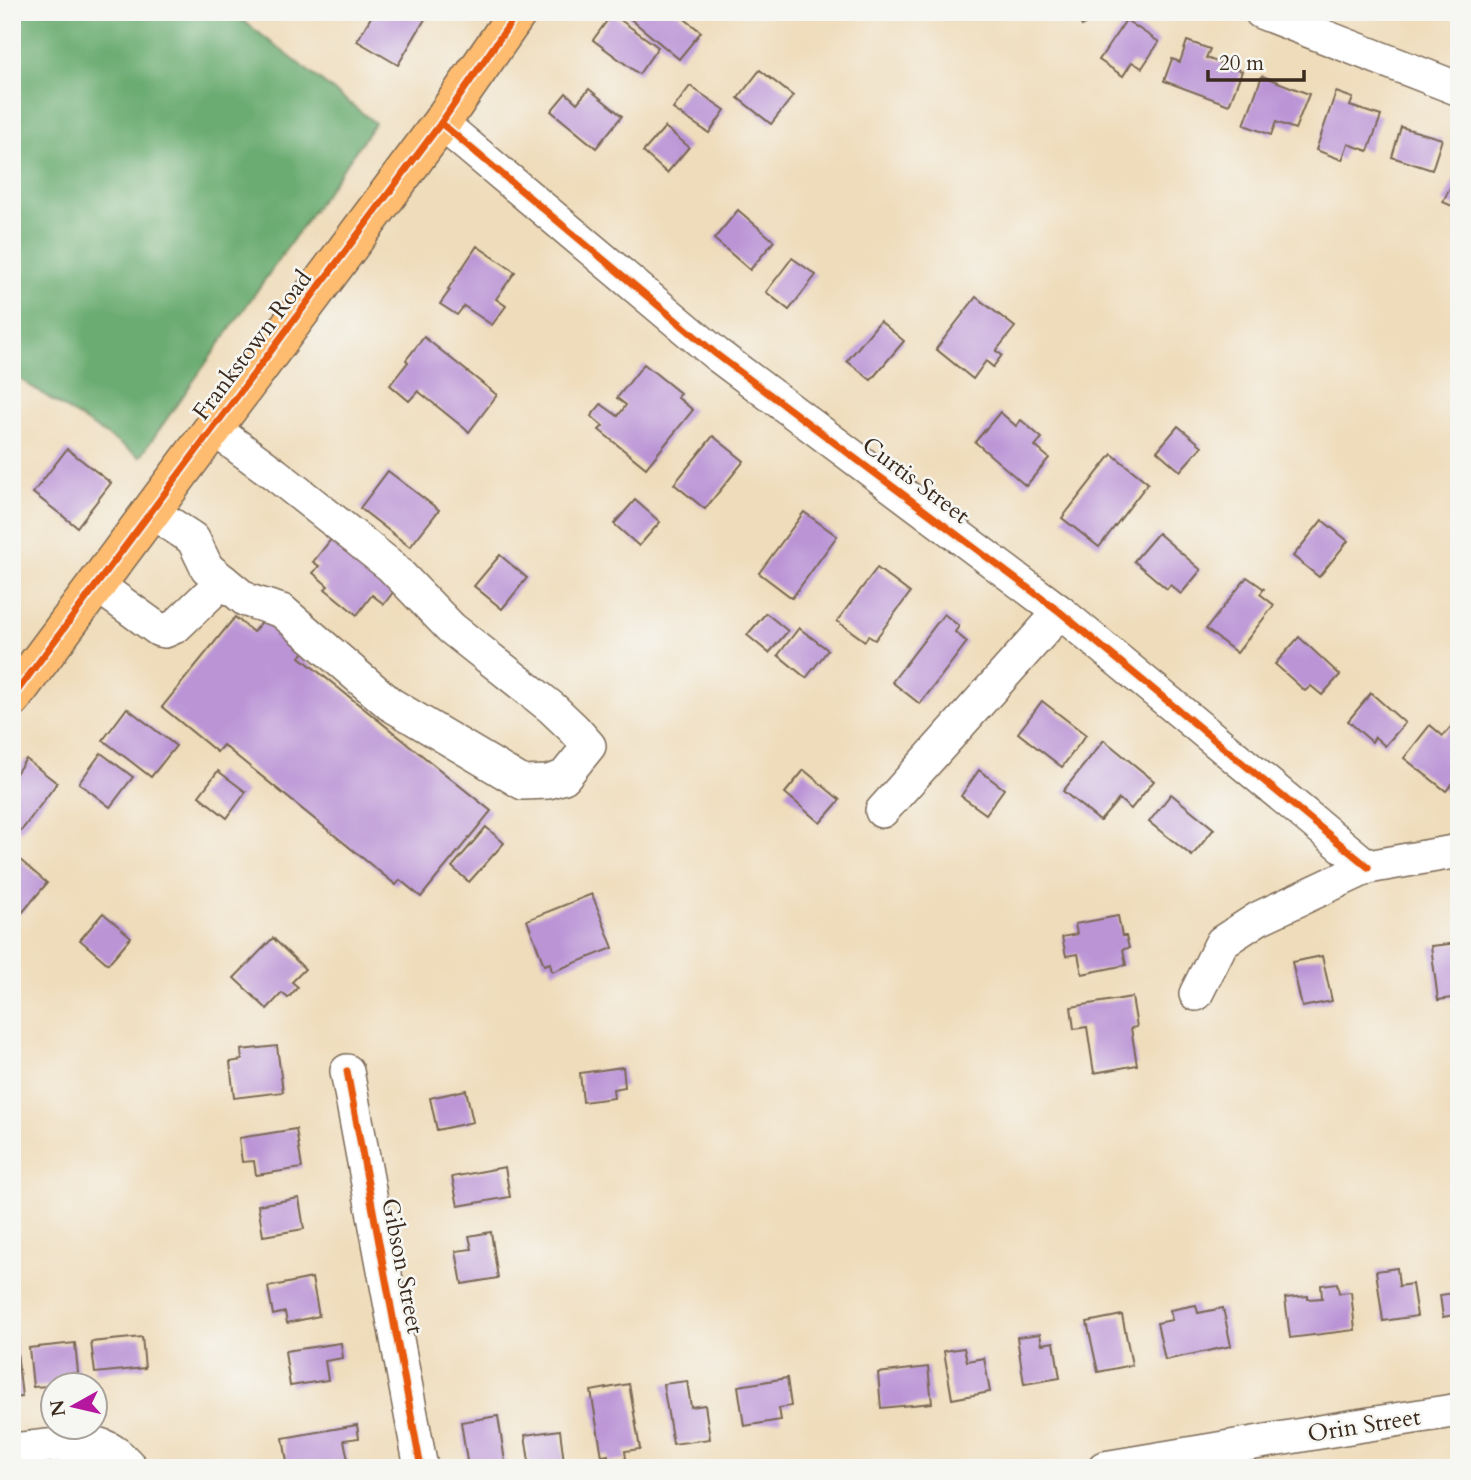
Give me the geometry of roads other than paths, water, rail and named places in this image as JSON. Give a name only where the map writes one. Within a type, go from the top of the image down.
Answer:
[{"type":"main road","name":"Frankstown Road","points":[[12,698],[441,123],[518,12]]},
{"type":"street","points":[[1261,12],[1459,89]]},
{"type":"street","name":"Curtis Street","points":[[441,123],[716,354],[1060,612],[1368,867]]},
{"type":"street","points":[[152,512],[193,539],[207,568],[246,600],[282,611],[390,704],[523,783],[548,782],[564,777],[589,746],[552,708],[450,628],[391,566],[214,429]]},
{"type":"street","points":[[97,586],[159,631],[165,631],[176,626],[223,582]]},
{"type":"street","points":[[882,811],[1060,612]]},
{"type":"street","points":[[1196,994],[1222,942],[1259,918],[1368,867],[1459,851]]},
{"type":"street","name":"Gibson Street","points":[[347,1072],[421,1468]]},
{"type":"street","name":"Orin Street","points":[[1104,1468],[1459,1410]]},
{"type":"street","points":[[12,1450],[98,1445],[116,1454],[131,1468]]}]
